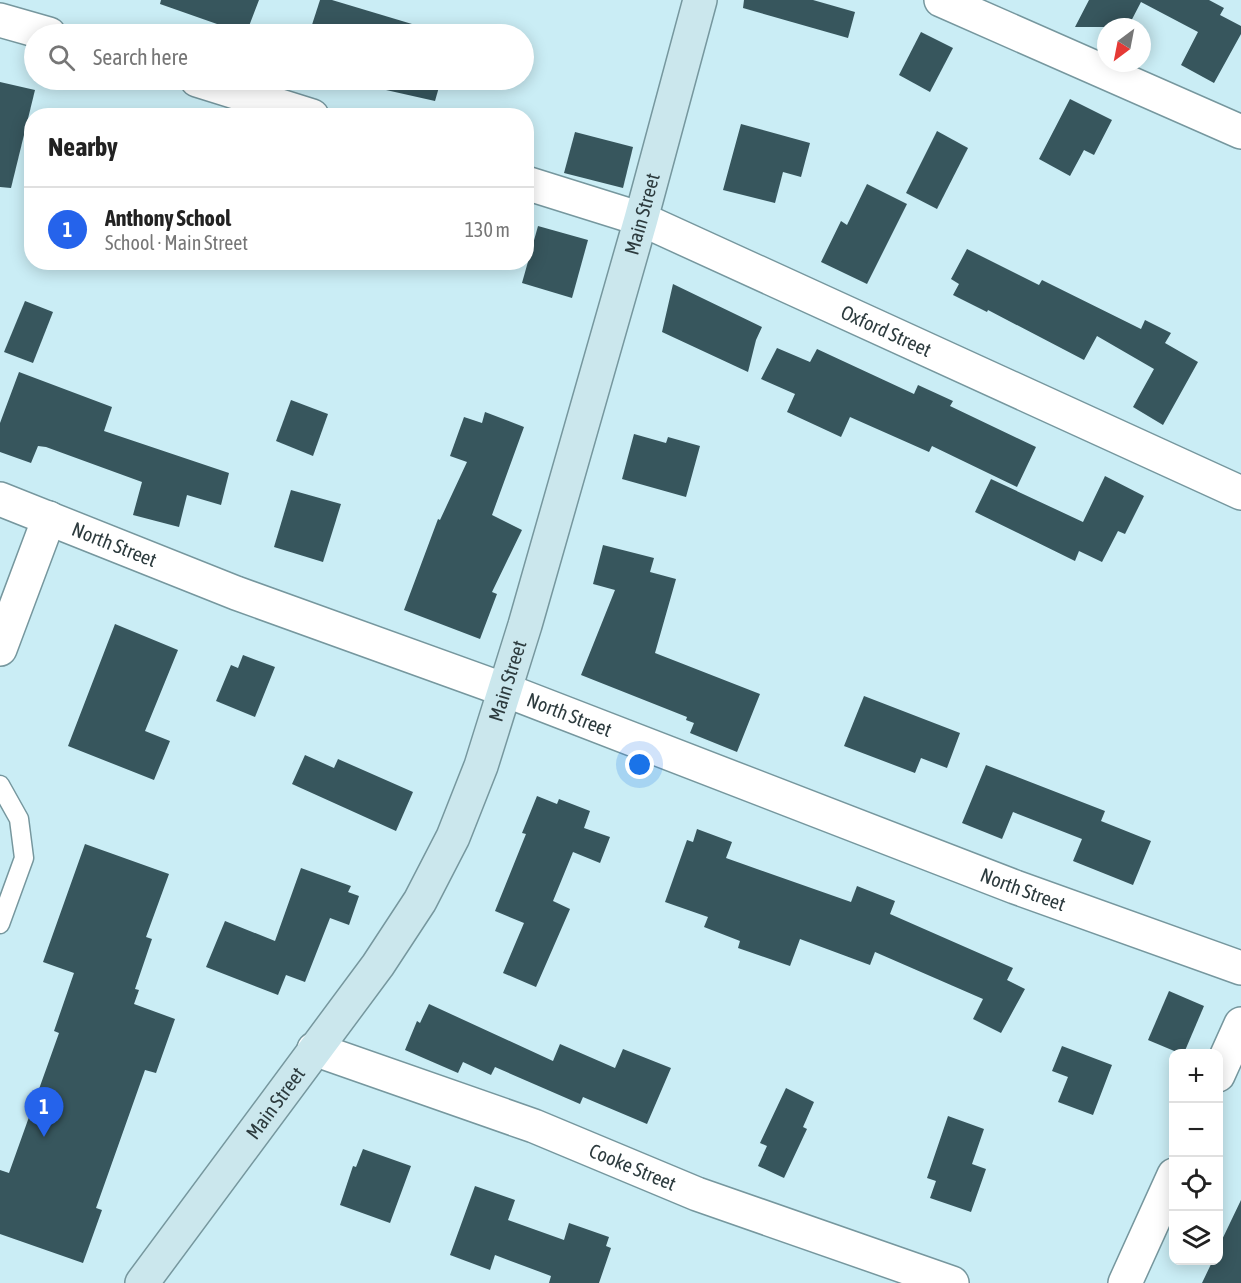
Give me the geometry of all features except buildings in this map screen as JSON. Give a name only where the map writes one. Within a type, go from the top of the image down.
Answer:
[{"type":"main road","name":"Main Street","points":[[142,1283],[394,941],[437,870],[467,802],[505,690],[640,219],[700,0]]},
{"type":"street","points":[[941,0],[1241,132]]},
{"type":"street","points":[[0,20],[24,27]]},
{"type":"street","points":[[229,90],[286,108]]},
{"type":"street","name":"Oxford Street","points":[[534,186],[640,219],[1241,493]]},
{"type":"street","name":"North Street","points":[[0,499],[236,593],[505,690],[1015,887],[1241,968]]},
{"type":"street","points":[[0,649],[49,518]]},
{"type":"street","points":[[1223,1064],[1241,1024]]},
{"type":"street","name":"Cooke Street","points":[[314,1049],[534,1126],[697,1194],[952,1283]]},
{"type":"street","points":[[1125,1283],[1169,1184]]},
{"type":"lane","points":[[0,785],[19,819],[24,858],[0,924]]},
{"type":"place","name":"Anthony School","points":[[44,1137]]}]
